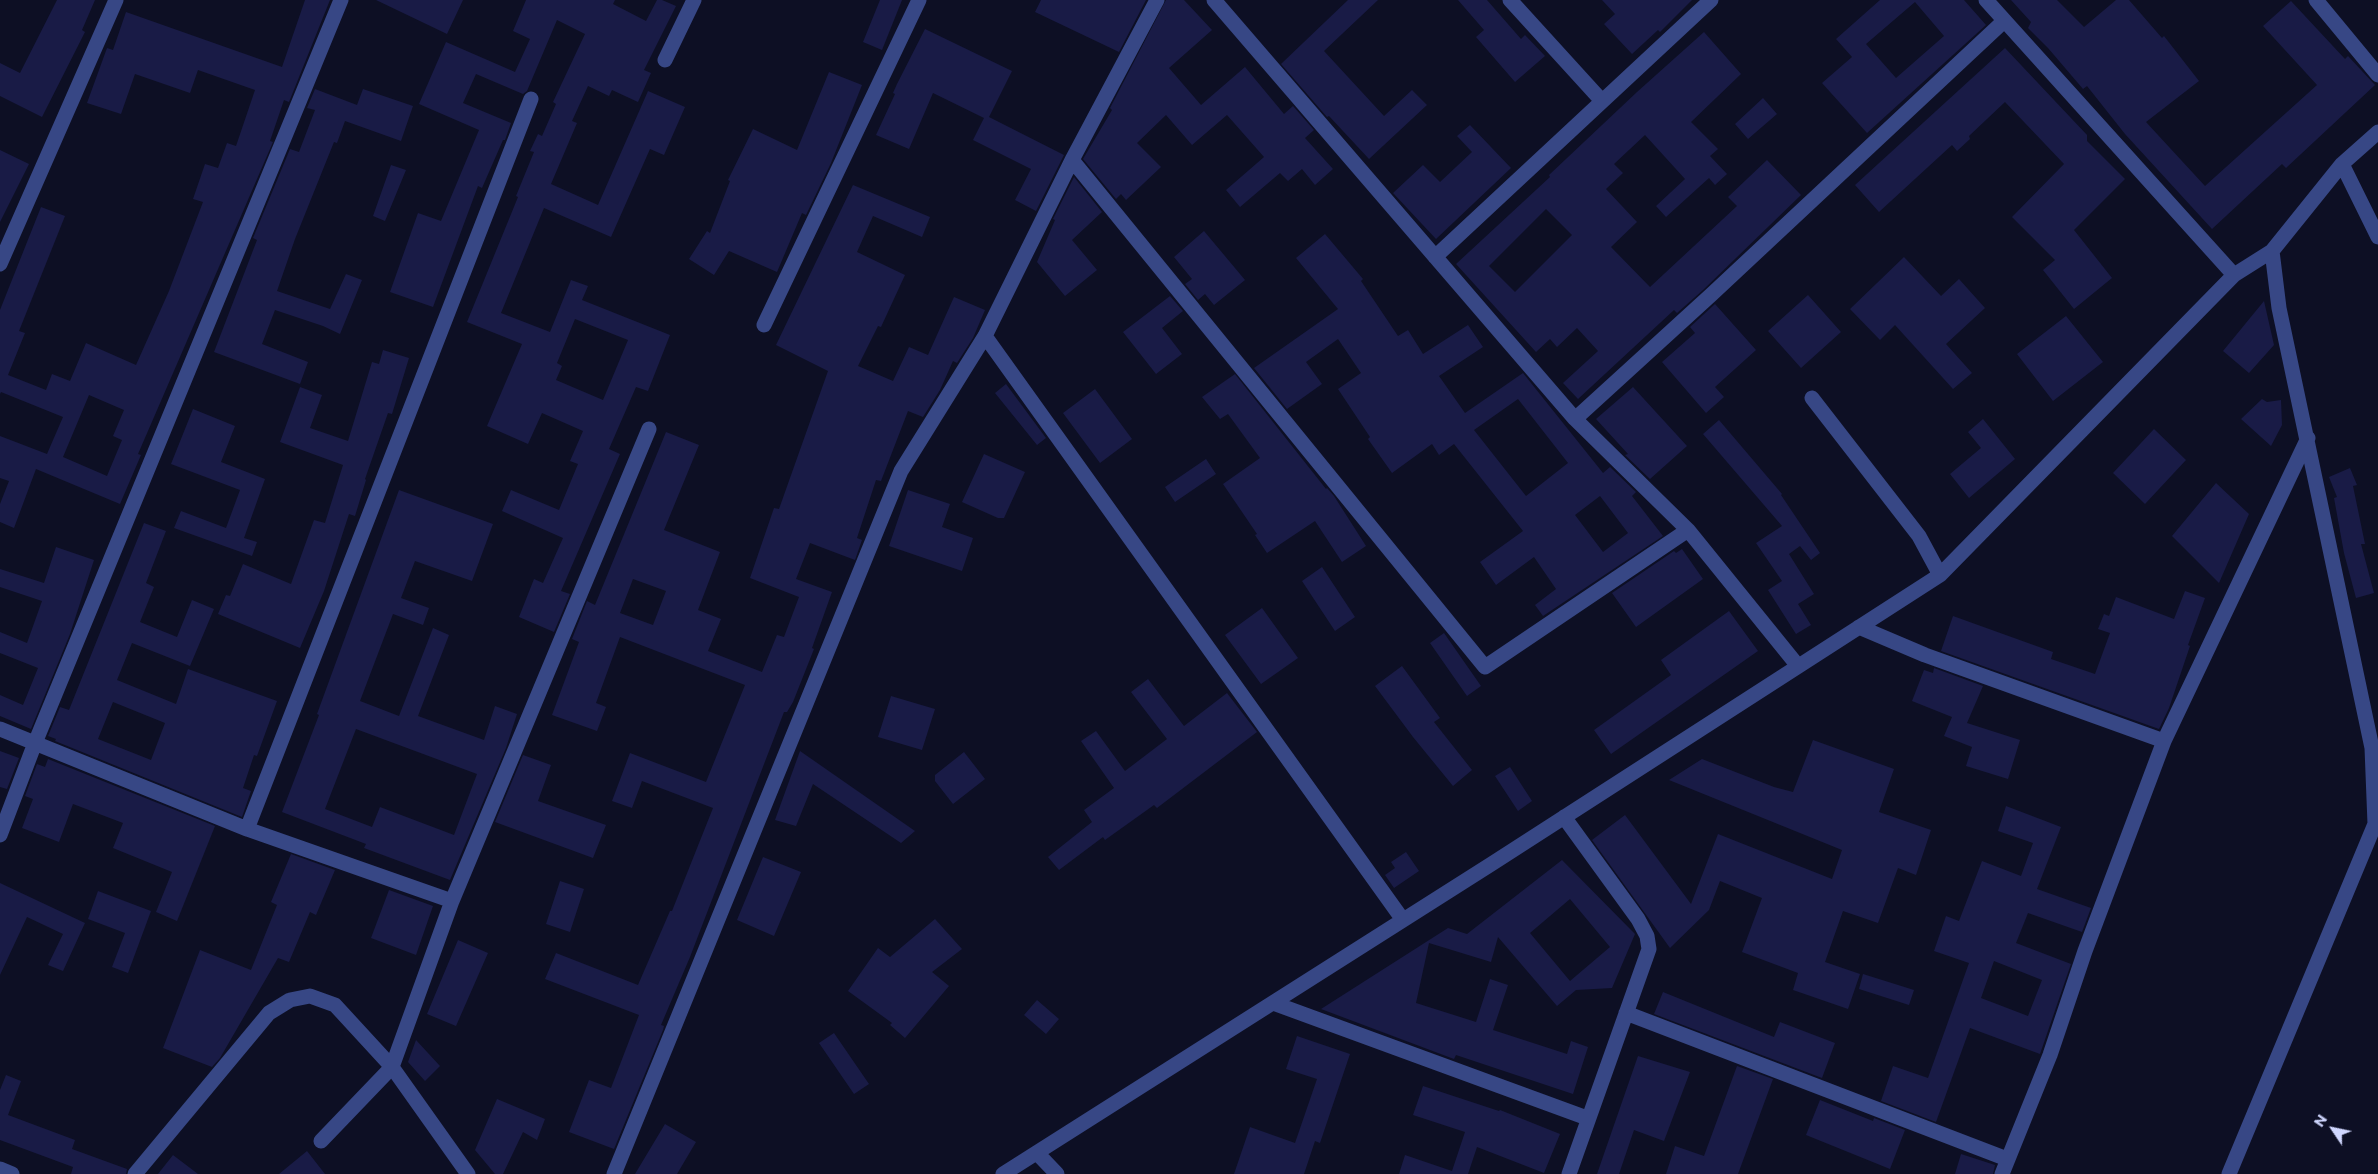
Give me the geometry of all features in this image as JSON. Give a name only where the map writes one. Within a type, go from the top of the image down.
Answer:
[{"type":"street","points":[[0,264],[116,0]]},
{"type":"street","points":[[0,835],[35,743],[341,0]]},
{"type":"street","points":[[665,60],[694,0]]},
{"type":"street","points":[[764,325],[919,0]]},
{"type":"street","points":[[614,1174],[901,471],[985,336],[1072,160],[1157,0]]},
{"type":"street","points":[[1215,0],[1575,419],[1688,530],[1798,666]]},
{"type":"street","points":[[1510,0],[1602,101]]},
{"type":"street","points":[[1435,257],[1711,0]]},
{"type":"street","points":[[1986,0],[2234,275]]},
{"type":"street","points":[[2316,0],[2378,75]]},
{"type":"street","points":[[1575,419],[1712,294],[2004,20]]},
{"type":"street","points":[[247,830],[531,99]]},
{"type":"street","points":[[1003,1174],[1940,576],[2234,275],[2272,251],[2342,164],[2378,132]]},
{"type":"street","points":[[1072,160],[1485,667],[1688,530]]},
{"type":"street","points":[[2342,164],[2378,237]]},
{"type":"street","points":[[2229,1174],[2376,828],[2375,747],[2280,308],[2272,251]]},
{"type":"street","points":[[985,336],[1403,920]]},
{"type":"street","points":[[1812,398],[1918,536],[1940,576]]},
{"type":"street","points":[[321,1141],[392,1067],[452,901],[649,429]]},
{"type":"street","points":[[2002,1174],[2050,1055],[2085,951],[2164,741],[2308,438]]},
{"type":"street","points":[[1859,627],[1925,655],[2164,741]]},
{"type":"street","points":[[0,729],[247,830],[452,901]]},
{"type":"street","points":[[1564,817],[1622,894],[1648,936],[1649,949],[1569,1174]]},
{"type":"street","points":[[135,1174],[269,1013],[290,1000],[310,996],[335,1005],[392,1067],[468,1174]]},
{"type":"street","points":[[1273,1003],[1588,1118]]},
{"type":"street","points":[[1626,1013],[2007,1159]]},
{"type":"street","points":[[1037,1152],[1057,1174]]},
{"type":"street","points":[[0,1169],[12,1174]]},
{"type":"building","points":[[57,0],[95,0],[82,30],[85,32],[42,117],[0,96],[0,63],[20,73]]},
{"type":"building","points":[[305,0],[330,0],[289,102],[284,100],[270,141],[273,142],[138,454],[141,455],[120,504],[36,469],[14,528],[0,522],[0,504],[9,481],[0,478],[0,436],[47,454],[63,417],[1,392],[0,394],[0,310],[41,207],[65,216],[19,331],[25,333],[8,375],[46,390],[52,374],[70,381],[86,343],[136,365],[169,291],[203,202],[193,199],[205,164],[218,168],[227,143],[236,146],[255,90],[198,70],[190,93],[135,74],[121,114],[87,103],[107,48],[113,50],[126,12],[282,67]],"holes":[[[89,395],[124,410],[113,436],[122,440],[107,476],[63,457]]]},
{"type":"building","points":[[376,0],[463,0],[447,34]]},
{"type":"building","points":[[526,0],[615,0],[613,4],[646,21],[657,0],[662,0],[676,6],[644,70],[651,73],[638,102],[612,90],[609,96],[588,86],[572,121],[577,123],[551,184],[598,205],[648,91],[685,107],[664,155],[650,149],[611,237],[544,208],[501,313],[550,332],[571,280],[588,286],[582,300],[670,335],[648,391],[636,387],[609,449],[620,454],[561,591],[570,594],[554,632],[519,617],[534,579],[543,583],[563,538],[502,511],[511,490],[559,510],[578,464],[570,461],[583,431],[542,413],[528,444],[487,426],[522,344],[467,322],[518,197],[516,196],[534,152],[530,151],[538,134],[542,136],[556,104],[553,102],[585,34],[557,20],[527,91],[523,94],[476,74],[463,103],[511,123],[505,140],[503,140],[482,188],[478,186],[433,307],[390,292],[418,213],[441,221],[479,130],[419,104],[446,42],[515,72],[530,39],[513,31]],"holes":[[[575,319],[628,340],[603,400],[556,380],[562,366],[557,363]]]},
{"type":"building","points":[[880,0],[902,0],[882,50],[863,42]]},
{"type":"building","points":[[1041,0],[1146,0],[1119,52],[1035,12]]},
{"type":"building","points":[[1166,0],[1184,0],[1212,30],[1169,68],[1201,105],[1245,67],[1284,114],[1293,106],[1314,130],[1305,138],[1333,169],[1315,185],[1302,169],[1288,181],[1280,173],[1240,207],[1226,190],[1264,157],[1227,115],[1192,145],[1166,115],[1137,143],[1161,167],[1126,200],[1121,194],[1116,199],[1083,159],[1112,110],[1110,108]]},
{"type":"building","points":[[1348,0],[1378,0],[1324,51],[1384,116],[1412,90],[1427,105],[1369,159],[1329,116],[1327,117],[1281,64]]},
{"type":"building","points":[[1458,0],[1487,0],[1521,39],[1525,35],[1545,56],[1515,82],[1476,37],[1484,30]]},
{"type":"building","points":[[1602,0],[1692,0],[1660,32],[1658,30],[1632,54],[1604,24],[1615,14]]},
{"type":"building","points":[[1880,0],[1964,0],[1986,25],[1867,133],[1822,83],[1852,57],[1836,39]],"holes":[[[1915,2],[1944,36],[1896,78],[1866,44]]]},
{"type":"building","points":[[2011,0],[2057,0],[2084,27],[2116,0],[2129,0],[2162,38],[2164,36],[2199,81],[2146,122],[2205,186],[2317,85],[2263,26],[2291,1],[2345,59],[2348,56],[2375,85],[2286,168],[2282,164],[2212,229],[2125,134],[2087,86],[2083,89],[2028,28],[2031,22]]},
{"type":"building","points":[[925,29],[1012,71],[989,117],[1064,155],[1036,211],[1015,200],[1031,169],[973,140],[984,118],[933,93],[909,149],[876,135],[895,94],[893,93],[897,84]]},
{"type":"building","points":[[1704,32],[1741,74],[1691,122],[1718,149],[1710,156],[1727,174],[1715,185],[1709,178],[1666,217],[1656,206],[1685,179],[1645,135],[1614,164],[1623,173],[1606,189],[1637,222],[1611,247],[1650,287],[1737,206],[1728,197],[1767,160],[1801,195],[1703,290],[1677,313],[1674,310],[1578,399],[1563,383],[1598,351],[1577,328],[1557,347],[1550,339],[1536,352],[1456,264],[1550,177],[1549,175]],"holes":[[[1546,209],[1572,235],[1515,292],[1489,266]]]},
{"type":"building","points":[[2005,48],[2087,135],[2087,141],[2125,179],[2074,230],[2112,278],[2074,309],[2043,270],[2055,260],[2012,217],[2064,164],[2005,102],[1969,136],[1970,139],[1957,151],[1952,145],[1879,212],[1855,185]]},
{"type":"building","points":[[829,72],[862,85],[831,163],[806,215],[802,213],[777,272],[729,251],[714,275],[689,259],[707,231],[710,233],[730,181],[728,180],[753,129],[797,150]]},
{"type":"building","points":[[315,89],[357,105],[363,89],[413,106],[401,141],[345,121],[337,143],[334,142],[295,239],[277,291],[330,309],[346,274],[362,280],[340,334],[323,326],[275,310],[262,344],[308,362],[300,384],[214,352],[257,240],[253,238],[290,149],[299,152],[315,110],[307,108]]},
{"type":"building","points":[[1763,98],[1777,114],[1748,139],[1735,124]]},
{"type":"building","points":[[1470,125],[1511,168],[1436,239],[1393,193],[1423,165],[1440,182],[1472,152],[1457,136]]},
{"type":"building","points":[[0,150],[29,164],[0,222]]},
{"type":"building","points":[[391,165],[406,170],[385,221],[373,216]]},
{"type":"building","points":[[1074,177],[1102,212],[1072,240],[1097,270],[1065,296],[1037,262],[1055,220],[1053,219]]},
{"type":"building","points":[[853,185],[930,217],[922,237],[873,216],[857,252],[905,275],[881,327],[878,326],[858,366],[893,381],[909,347],[928,355],[954,297],[985,310],[973,338],[957,363],[953,361],[940,390],[923,417],[908,411],[881,481],[876,480],[857,538],[862,540],[855,560],[810,543],[796,579],[832,592],[812,648],[814,649],[793,702],[787,712],[784,712],[690,957],[661,1025],[664,1026],[663,1030],[614,1149],[569,1132],[589,1080],[611,1088],[639,1015],[545,979],[556,953],[638,985],[670,911],[672,911],[713,808],[642,781],[632,808],[612,801],[630,753],[706,782],[745,685],[620,637],[596,703],[606,707],[597,731],[552,715],[579,642],[572,639],[587,601],[595,605],[666,432],[699,445],[664,530],[720,552],[698,610],[721,619],[708,651],[762,672],[777,635],[784,637],[799,597],[750,578],[774,508],[779,509],[828,371],[776,345]],"holes":[[[633,579],[666,591],[653,625],[620,613]]]},
{"type":"building","points":[[1204,231],[1245,280],[1214,305],[1205,294],[1198,300],[1185,284],[1192,279],[1174,257]]},
{"type":"building","points":[[1325,234],[1363,279],[1361,281],[1398,336],[1408,330],[1423,354],[1468,325],[1483,347],[1439,376],[1465,413],[1523,373],[1603,473],[1610,467],[1636,492],[1632,496],[1663,536],[1543,616],[1535,605],[1556,589],[1534,557],[1496,585],[1480,562],[1523,531],[1454,444],[1439,455],[1432,444],[1392,473],[1368,439],[1370,437],[1338,389],[1361,373],[1338,339],[1306,362],[1322,384],[1287,409],[1254,368],[1338,309],[1296,258]],"holes":[[[1518,399],[1568,463],[1526,496],[1474,430]],[[1600,496],[1628,533],[1603,552],[1575,515]]]},
{"type":"building","points":[[1904,257],[1941,296],[1959,279],[1985,308],[1946,344],[1972,373],[1953,389],[1895,325],[1880,340],[1850,309]]},
{"type":"building","points":[[1808,295],[1841,332],[1801,368],[1768,331]]},
{"type":"building","points":[[1170,296],[1183,311],[1162,328],[1182,354],[1156,374],[1123,332]]},
{"type":"building","points":[[2264,301],[2274,345],[2249,373],[2223,351]]},
{"type":"building","points":[[1715,304],[1756,350],[1715,387],[1724,397],[1706,413],[1662,362],[1695,333],[1690,327]]},
{"type":"building","points":[[2066,316],[2103,362],[2053,401],[2017,354]]},
{"type":"building","points":[[383,350],[409,358],[392,414],[388,413],[365,479],[355,516],[349,514],[324,591],[300,648],[218,614],[226,595],[230,596],[243,564],[291,584],[314,520],[325,523],[343,465],[280,442],[300,387],[322,395],[310,428],[348,441],[372,362],[379,364]]},
{"type":"building","points":[[1235,374],[1326,489],[1334,496],[1366,546],[1342,562],[1315,521],[1267,553],[1255,535],[1257,534],[1223,484],[1260,458],[1228,414],[1220,419],[1202,397]]},
{"type":"building","points":[[1006,384],[1046,438],[1037,445],[995,393]]},
{"type":"building","points":[[1633,387],[1687,446],[1650,479],[1625,455],[1628,454],[1596,419]]},
{"type":"building","points":[[1095,389],[1132,439],[1100,463],[1063,413]]},
{"type":"building","points":[[2262,399],[2267,402],[2281,400],[2282,425],[2271,446],[2241,419]]},
{"type":"building","points":[[193,409],[235,426],[221,462],[265,479],[244,538],[257,542],[252,556],[174,528],[181,511],[226,528],[240,490],[171,464]]},
{"type":"building","points":[[1983,419],[2015,459],[1969,498],[1950,474],[1981,448],[1968,432]]},
{"type":"building","points":[[1719,420],[1782,494],[1820,553],[1811,560],[1800,546],[1789,554],[1814,594],[1798,604],[1811,625],[1796,634],[1768,590],[1782,581],[1756,543],[1782,526],[1703,434]]},
{"type":"building","points":[[2154,429],[2186,460],[2145,504],[2113,473]]},
{"type":"building","points":[[984,454],[1025,472],[1004,518],[998,518],[962,502]]},
{"type":"building","points":[[1206,459],[1216,474],[1175,502],[1165,487]]},
{"type":"building","points":[[2350,468],[2357,485],[2353,486],[2365,544],[2361,544],[2374,593],[2356,598],[2344,553],[2334,498],[2337,497],[2329,477]]},
{"type":"building","points":[[2216,483],[2249,514],[2219,583],[2172,536]]},
{"type":"building","points":[[399,490],[493,524],[472,581],[415,561],[401,598],[429,608],[423,625],[393,614],[360,701],[399,716],[433,628],[449,635],[418,716],[484,740],[495,706],[517,714],[506,748],[450,880],[364,848],[366,844],[282,812],[319,715],[317,714]],"holes":[[[356,729],[477,774],[454,835],[380,807],[372,827],[325,809]]]},
{"type":"building","points":[[908,490],[950,504],[942,527],[973,538],[962,571],[889,546]]},
{"type":"building","points":[[144,523],[166,531],[146,583],[154,587],[140,622],[177,637],[192,600],[214,609],[190,666],[132,643],[117,680],[176,704],[188,669],[277,701],[257,756],[254,755],[243,788],[251,791],[242,817],[55,741],[56,739],[48,736],[60,707],[69,710]],"holes":[[[113,702],[165,723],[151,760],[98,739]]]},
{"type":"building","points":[[56,547],[94,560],[70,634],[31,729],[0,716],[0,695],[23,705],[38,668],[0,653],[0,632],[27,643],[42,601],[0,587],[0,569],[44,583]]},
{"type":"building","points":[[1682,549],[1703,579],[1636,627],[1612,593],[1674,551],[1676,553]]},
{"type":"building","points":[[1322,567],[1355,617],[1335,631],[1302,581]]},
{"type":"building","points":[[2185,591],[2205,598],[2188,645],[2190,646],[2169,708],[2159,729],[1941,651],[1953,616],[2053,652],[2051,659],[2095,674],[2110,633],[2098,629],[2104,614],[2109,616],[2116,597],[2174,619]]},
{"type":"building","points":[[1262,608],[1298,658],[1261,684],[1225,635]]},
{"type":"building","points":[[1729,611],[1758,651],[1611,754],[1594,730],[1671,675],[1661,660]]},
{"type":"building","points":[[1444,633],[1481,686],[1467,696],[1430,643]]},
{"type":"building","points":[[1402,666],[1440,718],[1434,722],[1472,770],[1453,786],[1375,686]]},
{"type":"building","points":[[1934,668],[1983,686],[1967,723],[2020,740],[2008,779],[1966,766],[1972,747],[1944,736],[1952,717],[1912,701],[1924,670],[1933,673]]},
{"type":"building","points":[[1148,679],[1184,726],[1227,693],[1257,732],[1157,808],[1154,805],[1105,840],[1103,837],[1059,870],[1048,857],[1092,822],[1084,810],[1114,788],[1081,741],[1096,731],[1125,771],[1167,739],[1131,692]]},
{"type":"building","points":[[891,696],[935,709],[922,750],[878,737]]},
{"type":"building","points":[[1813,740],[1894,769],[1879,812],[1931,830],[1916,875],[1898,868],[1878,923],[1843,911],[1825,962],[1860,974],[1848,1009],[1793,990],[1798,973],[1742,952],[1762,898],[1720,881],[1709,910],[1670,948],[1592,840],[1625,815],[1691,904],[1718,834],[1832,879],[1842,850],[1669,780],[1702,759],[1774,787],[1793,792]]},
{"type":"building","points":[[0,751],[19,758],[7,789],[0,787]]},
{"type":"building","points":[[800,751],[915,831],[901,843],[813,784],[796,826],[775,820]]},
{"type":"building","points":[[964,752],[985,779],[953,804],[935,781],[935,775]]},
{"type":"building","points":[[523,755],[551,765],[538,801],[606,825],[593,858],[495,822]]},
{"type":"building","points":[[48,759],[215,826],[177,921],[156,912],[172,872],[113,848],[123,823],[73,804],[59,842],[22,828],[33,799],[25,796],[37,764],[45,767]]},
{"type":"building","points":[[1510,767],[1532,801],[1518,811],[1495,776]]},
{"type":"building","points":[[2006,806],[2061,827],[2037,889],[2091,908],[2082,932],[2028,913],[2016,943],[2071,964],[2040,1054],[1970,1028],[1936,1122],[1881,1101],[1893,1066],[1928,1078],[1969,963],[1934,951],[1946,916],[1959,921],[1982,861],[2021,876],[2033,843],[1998,831]],"holes":[[[1994,961],[2042,980],[2028,1016],[1981,998]]]},
{"type":"building","points":[[1406,852],[1419,871],[1394,888],[1385,875],[1395,868],[1391,862]]},
{"type":"building","points":[[291,854],[335,870],[316,915],[310,912],[289,962],[278,958],[220,1058],[212,1067],[163,1048],[200,950],[251,970],[277,905],[271,902]]},
{"type":"building","points":[[763,857],[801,872],[774,936],[737,920]]},
{"type":"building","points":[[1562,860],[1635,934],[1612,988],[1576,990],[1557,1006],[1498,937],[1491,962],[1429,943],[1416,1003],[1476,1022],[1490,979],[1508,985],[1493,1030],[1567,1054],[1571,1041],[1588,1047],[1573,1094],[1456,1055],[1454,1059],[1321,1009],[1448,928],[1467,934]],"holes":[[[1570,899],[1610,947],[1570,981],[1530,933]]]},
{"type":"building","points":[[560,881],[584,889],[570,932],[546,924]]},
{"type":"building","points":[[0,883],[85,923],[63,971],[48,965],[63,934],[27,917],[0,975]]},
{"type":"building","points":[[389,890],[433,906],[416,955],[371,938]]},
{"type":"building","points":[[98,891],[151,911],[128,973],[112,967],[125,933],[88,919]]},
{"type":"building","points":[[935,919],[962,949],[932,972],[949,986],[905,1038],[890,1025],[892,1023],[848,991],[878,948],[890,957]]},
{"type":"building","points":[[458,940],[488,953],[456,1026],[427,1014]]},
{"type":"building","points":[[1863,974],[1914,990],[1909,1005],[1859,989]]},
{"type":"building","points":[[1663,992],[1774,1037],[1780,1022],[1835,1043],[1822,1078],[1654,1014]]},
{"type":"building","points":[[1037,1000],[1059,1019],[1046,1034],[1024,1015]]},
{"type":"building","points":[[834,1033],[869,1084],[854,1094],[819,1043]]},
{"type":"building","points":[[1297,1036],[1350,1054],[1320,1143],[1315,1141],[1304,1174],[1234,1174],[1250,1127],[1295,1143],[1317,1079],[1286,1069]]},
{"type":"building","points":[[416,1040],[440,1066],[425,1081],[408,1062]]},
{"type":"building","points":[[1638,1056],[1690,1072],[1664,1141],[1634,1130],[1619,1174],[1597,1174]]},
{"type":"building","points":[[1737,1066],[1773,1079],[1738,1174],[1666,1174],[1675,1146],[1704,1156]]},
{"type":"building","points":[[6,1075],[21,1081],[8,1115],[75,1140],[72,1149],[127,1169],[126,1174],[71,1174],[73,1167],[0,1140],[0,1090]]},
{"type":"building","points":[[1423,1086],[1500,1110],[1560,1134],[1544,1173],[1477,1147],[1468,1174],[1399,1174],[1405,1155],[1452,1171],[1465,1132],[1413,1115]]},
{"type":"building","points":[[497,1099],[545,1119],[537,1140],[523,1132],[503,1174],[495,1174],[475,1150]]},
{"type":"building","points":[[1820,1100],[1873,1121],[1874,1118],[1905,1130],[1890,1169],[1806,1135]]},
{"type":"building","points":[[665,1124],[696,1142],[677,1174],[635,1174]]},
{"type":"building","points":[[307,1151],[325,1174],[279,1174]]},
{"type":"building","points":[[1961,1154],[1995,1165],[1993,1174],[1955,1174]]},
{"type":"building","points":[[173,1155],[198,1174],[158,1174]]}]
